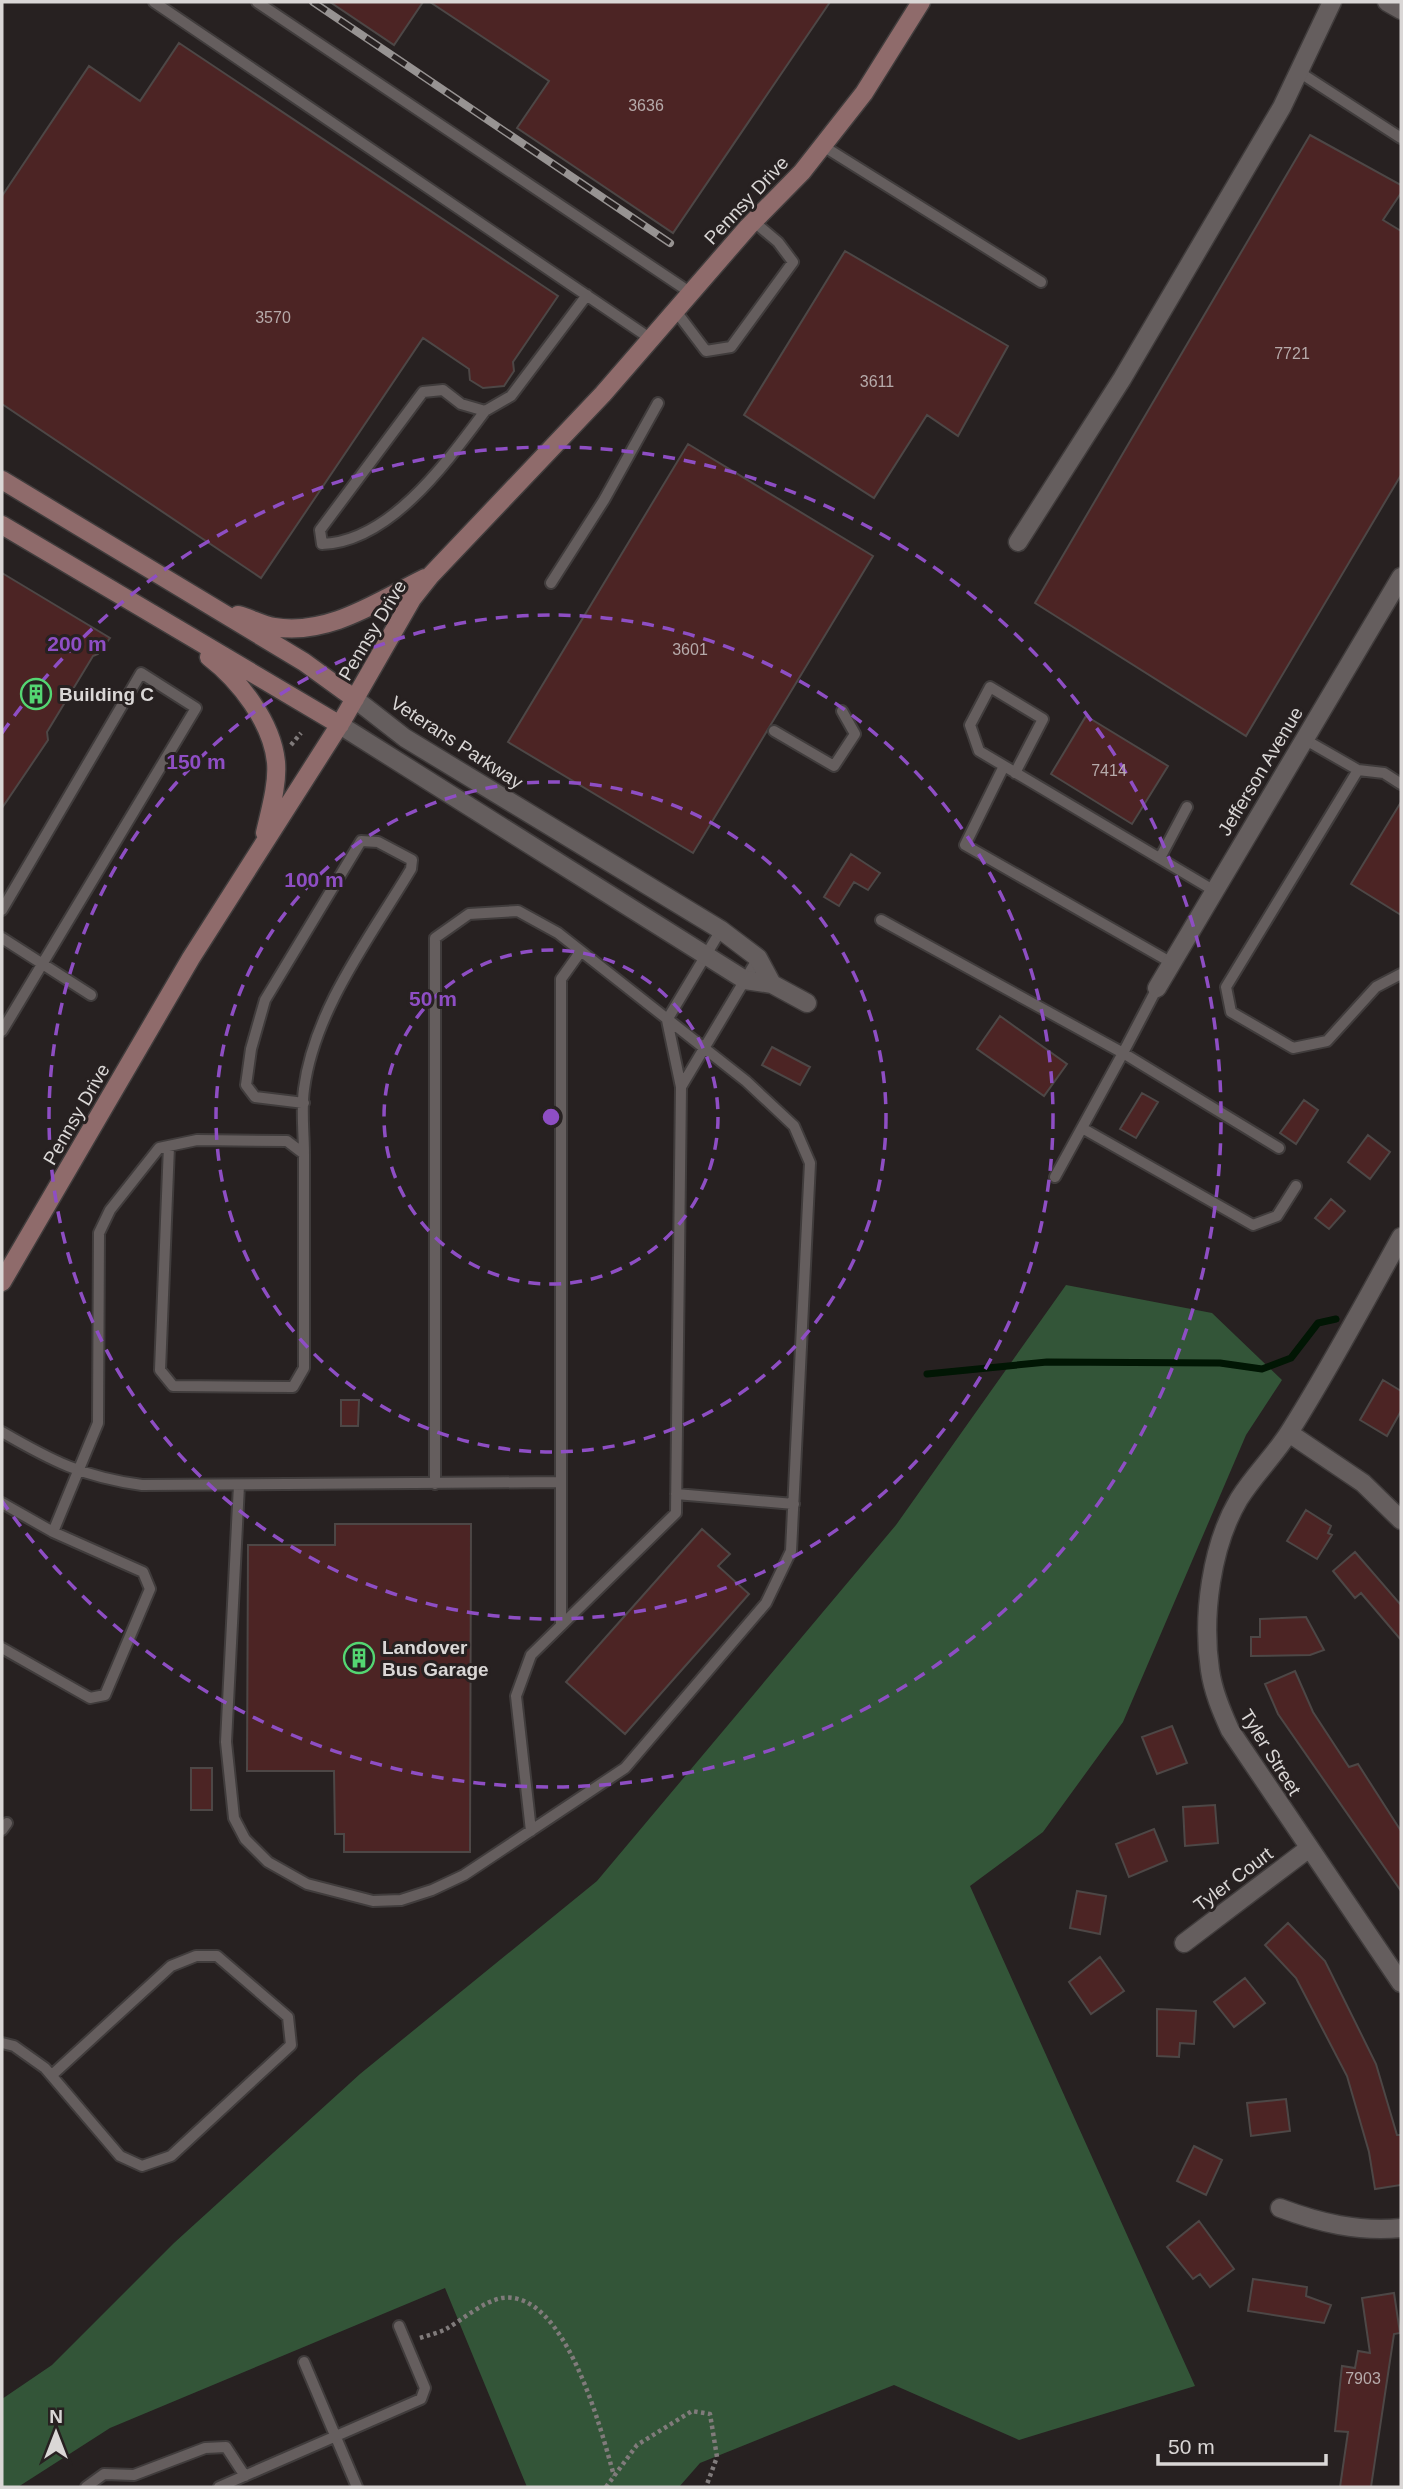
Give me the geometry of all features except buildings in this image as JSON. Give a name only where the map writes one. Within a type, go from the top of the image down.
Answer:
[{"type":"main road","name":"Pennsy Drive","points":[[2,1282],[148,1030],[340,725],[412,599],[431,575],[651,339],[823,146],[864,93],[920,2]]},
{"type":"main road","name":"Veterans Parkway","points":[[2,480],[304,662],[355,699]]},
{"type":"main road","points":[[2,525],[140,604],[340,725]]},
{"type":"main road","points":[[209,606],[272,626],[299,628],[332,623],[431,575]]},
{"type":"main road","points":[[140,604],[226,670],[262,719],[276,761],[264,843]]},
{"type":"street","points":[[1018,542],[1122,379],[1282,107],[1332,2]]},
{"type":"street","points":[[1387,2],[1401,10]]},
{"type":"street","name":"Jefferson Avenue","points":[[1157,988],[1401,577]]},
{"type":"street","name":"Veterans Parkway","points":[[355,699],[405,738],[721,930],[758,958],[772,984]]},
{"type":"street","points":[[340,725],[745,980],[772,984],[807,1003]]},
{"type":"street","name":"Tyler Street","points":[[1401,1237],[1289,1433],[1247,1487],[1224,1530],[1211,1592],[1208,1648],[1213,1686],[1230,1730],[1401,1983]]},
{"type":"street","points":[[1289,1433],[1363,1483],[1401,1520]]},
{"type":"street","name":"Tyler Court","points":[[1184,1943],[1308,1849]]},
{"type":"street","points":[[1280,2208],[1329,2224],[1378,2230],[1401,2228]]},
{"type":"lane","points":[[154,2],[651,339]]},
{"type":"lane","points":[[257,2],[691,293]]},
{"type":"lane","points":[[1299,72],[1401,138]]},
{"type":"lane","points":[[823,146],[1041,282]]},
{"type":"lane","points":[[675,310],[706,351],[731,348],[793,262],[778,242],[753,222]]},
{"type":"lane","points":[[485,411],[461,404],[443,390],[423,392],[320,530],[322,544],[343,544],[401,511],[485,411],[511,396],[587,295]]},
{"type":"lane","points":[[551,583],[604,500],[658,403]]},
{"type":"lane","points":[[2,910],[141,673],[197,708],[2,1031]]},
{"type":"lane","points":[[1015,773],[1044,719],[990,687],[970,725],[979,751],[1015,773],[1213,890]]},
{"type":"lane","points":[[774,731],[834,766],[855,734],[842,711]]},
{"type":"lane","points":[[1304,739],[1358,770],[1384,773],[1401,784]]},
{"type":"lane","points":[[1004,766],[965,845],[1172,962]]},
{"type":"lane","points":[[1358,770],[1226,987],[1231,1012],[1293,1048],[1327,1041],[1376,987],[1401,974]]},
{"type":"lane","points":[[1160,858],[1187,807]]},
{"type":"lane","points":[[169,1146],[160,1370],[173,1385],[293,1387],[304,1368],[304,1103],[304,1090],[317,1036],[343,985],[411,869],[412,860],[379,842],[361,841],[265,1000],[251,1049],[246,1085],[255,1097],[304,1103]]},
{"type":"lane","points":[[239,1486],[226,1742],[234,1818],[245,1839],[268,1862],[307,1884],[373,1901],[401,1900],[432,1890],[464,1875],[625,1768],[766,1602],[791,1550],[810,1163],[794,1126],[746,1081],[558,933],[518,911],[469,914],[435,938],[435,1484]]},
{"type":"lane","points":[[881,920],[1123,1053],[1279,1148]]},
{"type":"lane","points":[[531,1831],[516,1696],[531,1655],[676,1513],[681,1087],[667,1020],[721,930]]},
{"type":"lane","points":[[2,938],[91,995]]},
{"type":"lane","points":[[561,1625],[561,979],[581,951]]},
{"type":"lane","points":[[681,1087],[758,958]]},
{"type":"lane","points":[[1055,1177],[1157,988]]},
{"type":"lane","points":[[1082,1128],[1253,1225],[1277,1216],[1296,1186]]},
{"type":"lane","points":[[53,1532],[98,1423],[99,1233],[110,1210],[159,1148],[197,1140],[287,1141],[304,1154]]},
{"type":"lane","points":[[2,1432],[79,1472],[100,1479],[142,1485],[561,1482]]},
{"type":"lane","points":[[676,1494],[794,1504]]},
{"type":"lane","points":[[2,1503],[53,1532],[143,1572],[150,1589],[105,1695],[90,1698],[2,1648]]},
{"type":"lane","points":[[2,2043],[14,2046],[52,2075],[120,2156],[142,2166],[171,2156],[291,2045],[288,2017],[217,1956],[196,1956],[171,1966],[52,2075]]},
{"type":"lane","points":[[219,2487],[421,2399],[425,2388],[399,2326]]},
{"type":"lane","points":[[304,2362],[357,2487]]},
{"type":"lane","points":[[86,2487],[104,2474],[134,2475],[205,2448],[226,2447],[245,2476]]},
{"type":"path","points":[[406,2342],[442,2331],[500,2298],[524,2299],[551,2321],[592,2398],[614,2476]]},
{"type":"path","points":[[606,2487],[637,2445],[692,2411],[710,2414],[717,2457],[706,2487]]},
{"type":"green space","points":[[1066,1285],[1212,1313],[1282,1380],[1246,1435],[1123,1722],[1043,1832],[970,1886],[1195,2386],[1019,2440],[894,2385],[700,2463],[679,2487],[527,2487],[445,2288],[110,2428],[18,2487],[2,2487],[2,2399],[52,2365],[174,2243],[360,2074],[597,1881],[896,1525]]},
{"type":"waterway","points":[[927,1374],[1047,1362],[1220,1363],[1262,1369],[1291,1358],[1318,1323],[1336,1319]]},
{"type":"railway","points":[[313,2],[670,243]]},
{"type":"place","name":"Building C","points":[[36,694]]},
{"type":"place","name":"Landover Bus Garage","points":[[359,1658]]}]
